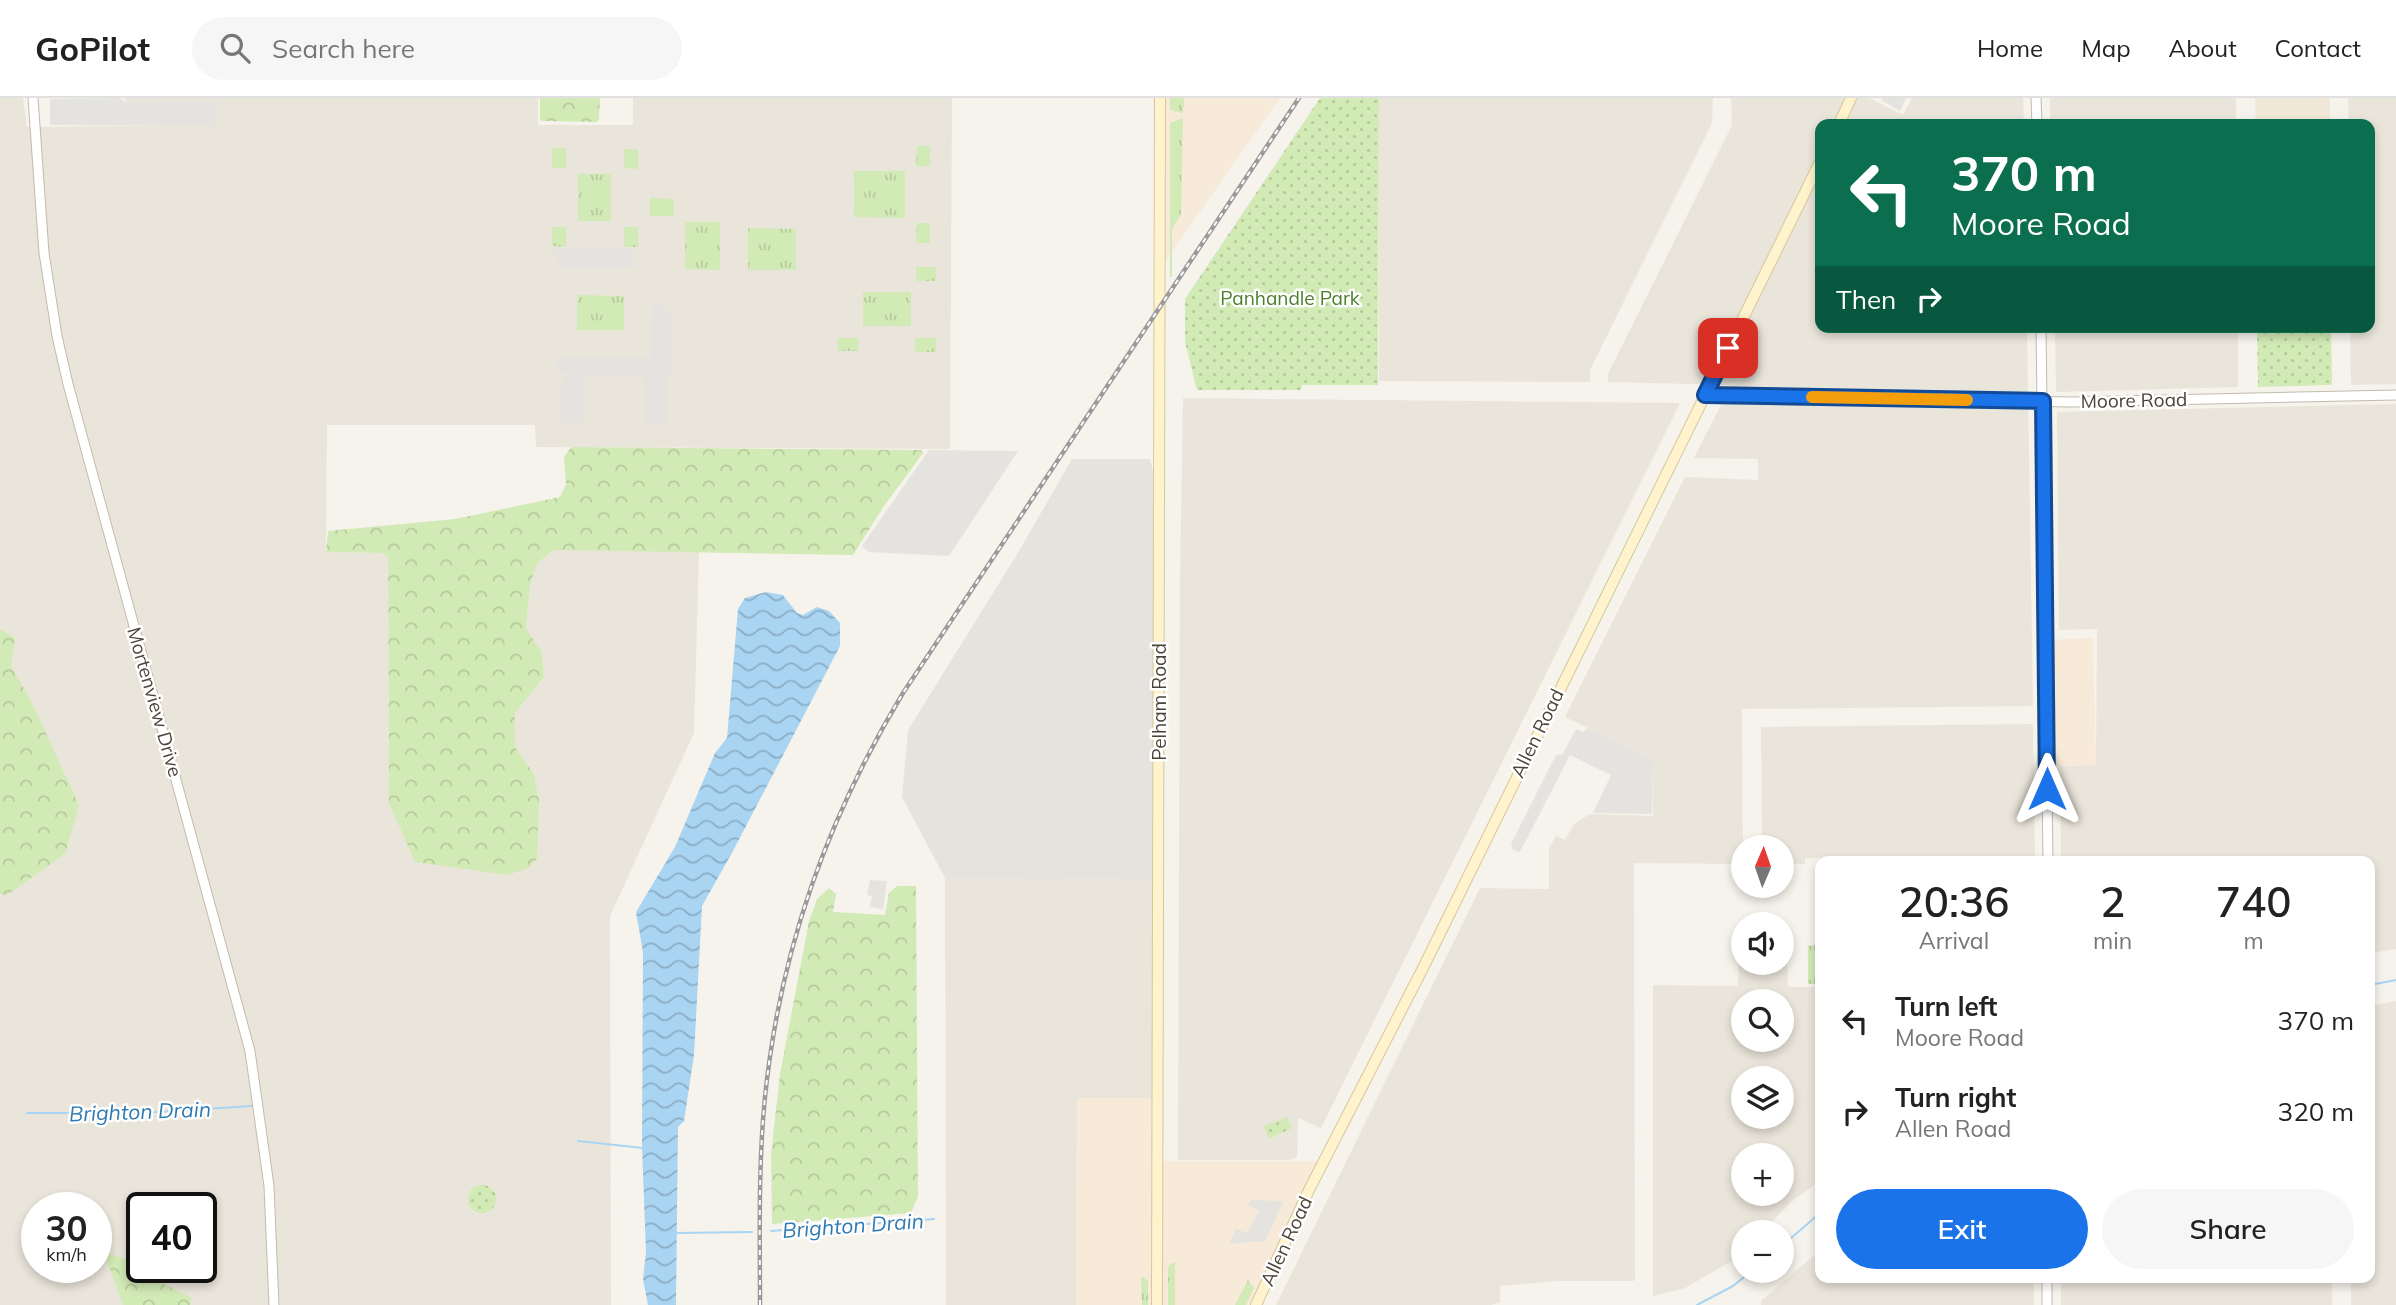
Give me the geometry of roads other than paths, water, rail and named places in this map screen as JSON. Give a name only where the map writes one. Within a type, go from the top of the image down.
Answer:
[{"type":"main road","name":"Pelham Road","points":[[1157,1305],[1160,98]]},
{"type":"main road","points":[[1842,119],[1852,98]]},
{"type":"main road","name":"Allen Road","points":[[1256,1305],[1308,1192],[1423,968],[1815,172]]},
{"type":"street","name":"Mortenview Drive","points":[[33,98],[44,253],[55,325],[68,384],[250,1051],[269,1186],[274,1305]]},
{"type":"street","points":[[2036,98],[2037,119]]},
{"type":"street","points":[[2041,333],[2048,856]]},
{"type":"street","name":"Moore Road","points":[[1705,395],[2043,401],[2396,395]]},
{"type":"street","points":[[2047,1283],[2047,1305]]},
{"type":"water","points":[[766,592],[783,595],[797,613],[803,615],[817,607],[829,611],[840,623],[840,646],[702,906],[694,1055],[684,1121],[678,1127],[676,1305],[648,1305],[643,1279],[646,1252],[642,1147],[643,952],[636,912],[675,847],[715,753],[727,738],[738,609],[745,598]]},
{"type":"waterway","points":[[2375,984],[2396,980]]},
{"type":"waterway","name":"Brighton Drain","points":[[27,1113],[139,1113],[252,1106]]},
{"type":"waterway","name":"Brighton Drain","points":[[578,1141],[643,1148]]},
{"type":"waterway","points":[[1794,1236],[1815,1217]]},
{"type":"waterway","name":"Brighton Drain","points":[[771,1231],[934,1219]]},
{"type":"waterway","name":"Brighton Drain","points":[[675,1231],[752,1232]]},
{"type":"waterway","points":[[1697,1305],[1737,1283]]},
{"type":"railway","points":[[760,1305],[761,1149],[772,1043],[795,938],[811,887],[851,789],[903,693],[1299,98]]},
{"type":"park label","name":"Panhandle Park","points":[[1290,298]]}]
